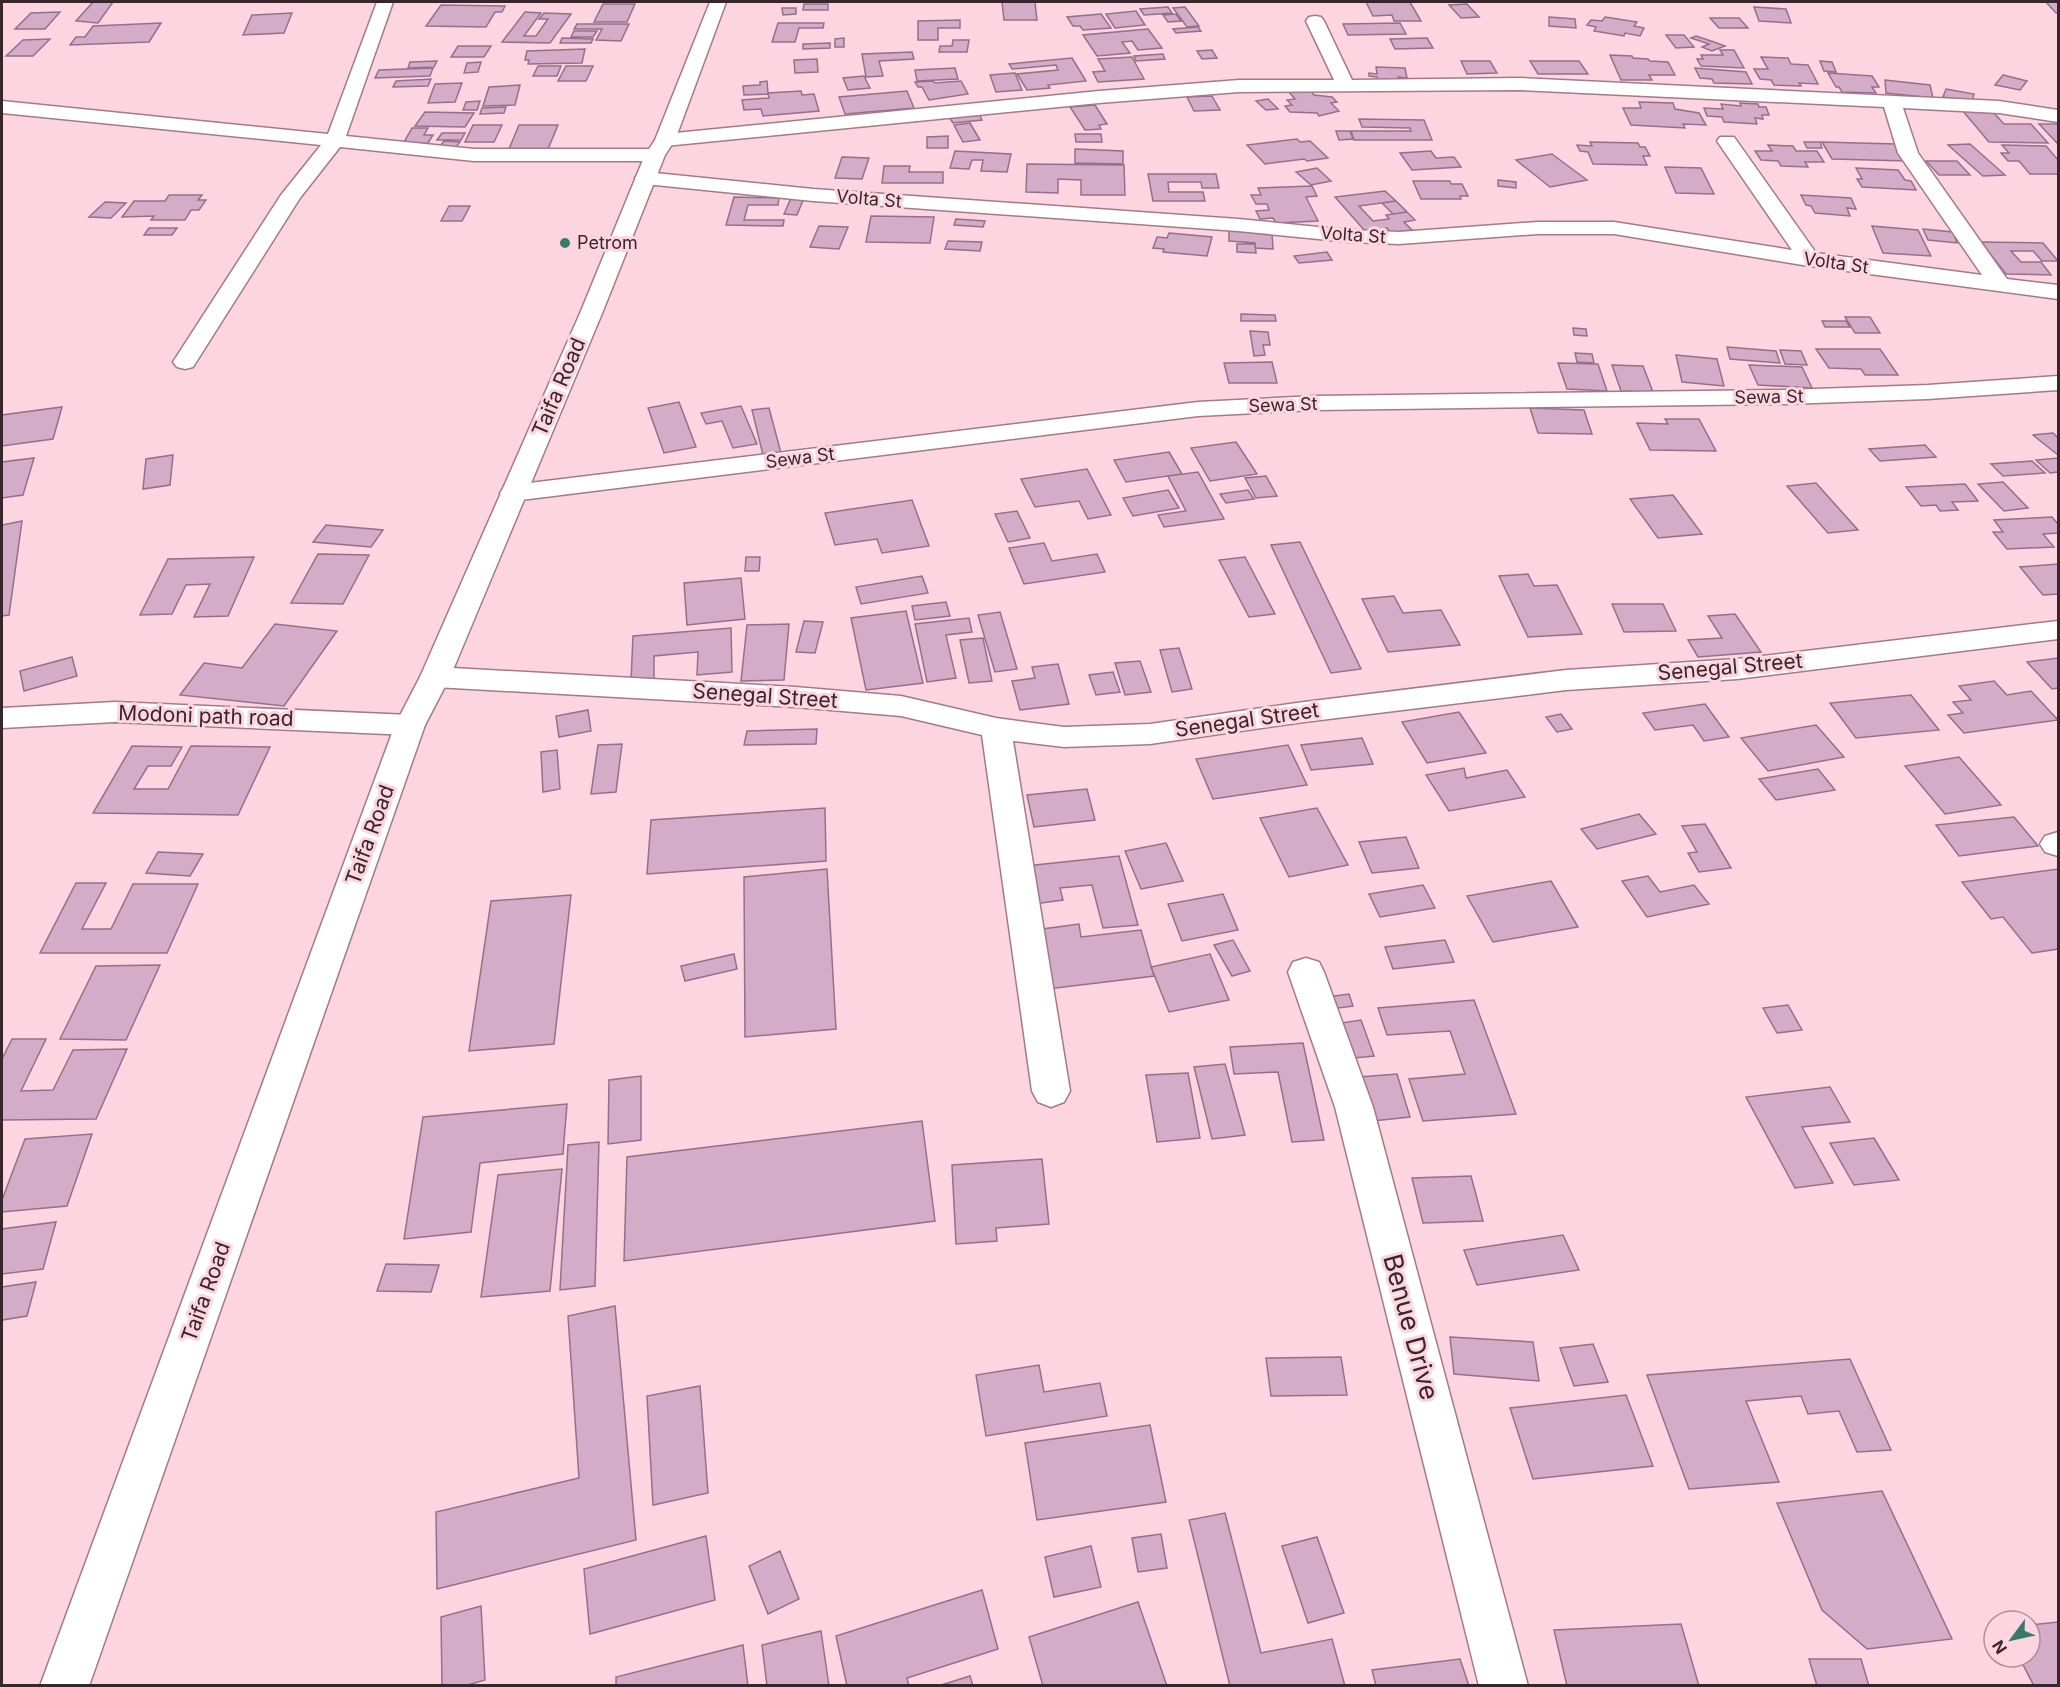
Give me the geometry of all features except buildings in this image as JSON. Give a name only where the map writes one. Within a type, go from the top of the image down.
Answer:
[{"type":"main road","points":[[185,362],[291,195],[335,141],[385,2]]},
{"type":"main road","name":"Taifa Road","points":[[64,1686],[410,725],[435,677],[592,311],[718,2]]},
{"type":"main road","points":[[1315,21],[1346,87]]},
{"type":"main road","points":[[2,107],[474,155],[655,158],[1123,95],[1239,86],[1520,84],[1999,107],[2058,116]]},
{"type":"main road","points":[[1891,101],[1908,153],[2001,286]]},
{"type":"main road","points":[[1727,141],[1809,259]]},
{"type":"main road","name":"Volta St","points":[[655,158],[813,195],[1238,225],[1349,236],[1399,238],[1479,231],[1614,228],[1809,259],[2058,292]]},
{"type":"main road","name":"Sewa St","points":[[513,493],[1198,409],[1315,403],[1786,397],[1928,392],[2058,383]]},
{"type":"main road","name":"Senegal Street","points":[[435,677],[772,695],[901,706],[996,728],[1064,737],[1150,734],[1304,712],[1566,680],[1737,669],[2058,630]]},
{"type":"main road","name":"Modoni path road","points":[[2,718],[115,712],[410,725]]},
{"type":"main road","points":[[996,728],[1051,1091]]},
{"type":"main road","name":"Benue Drive","points":[[1306,972],[1354,1107],[1504,1686]]},
{"type":"place","name":"Petrom","points":[[565,243]]}]
